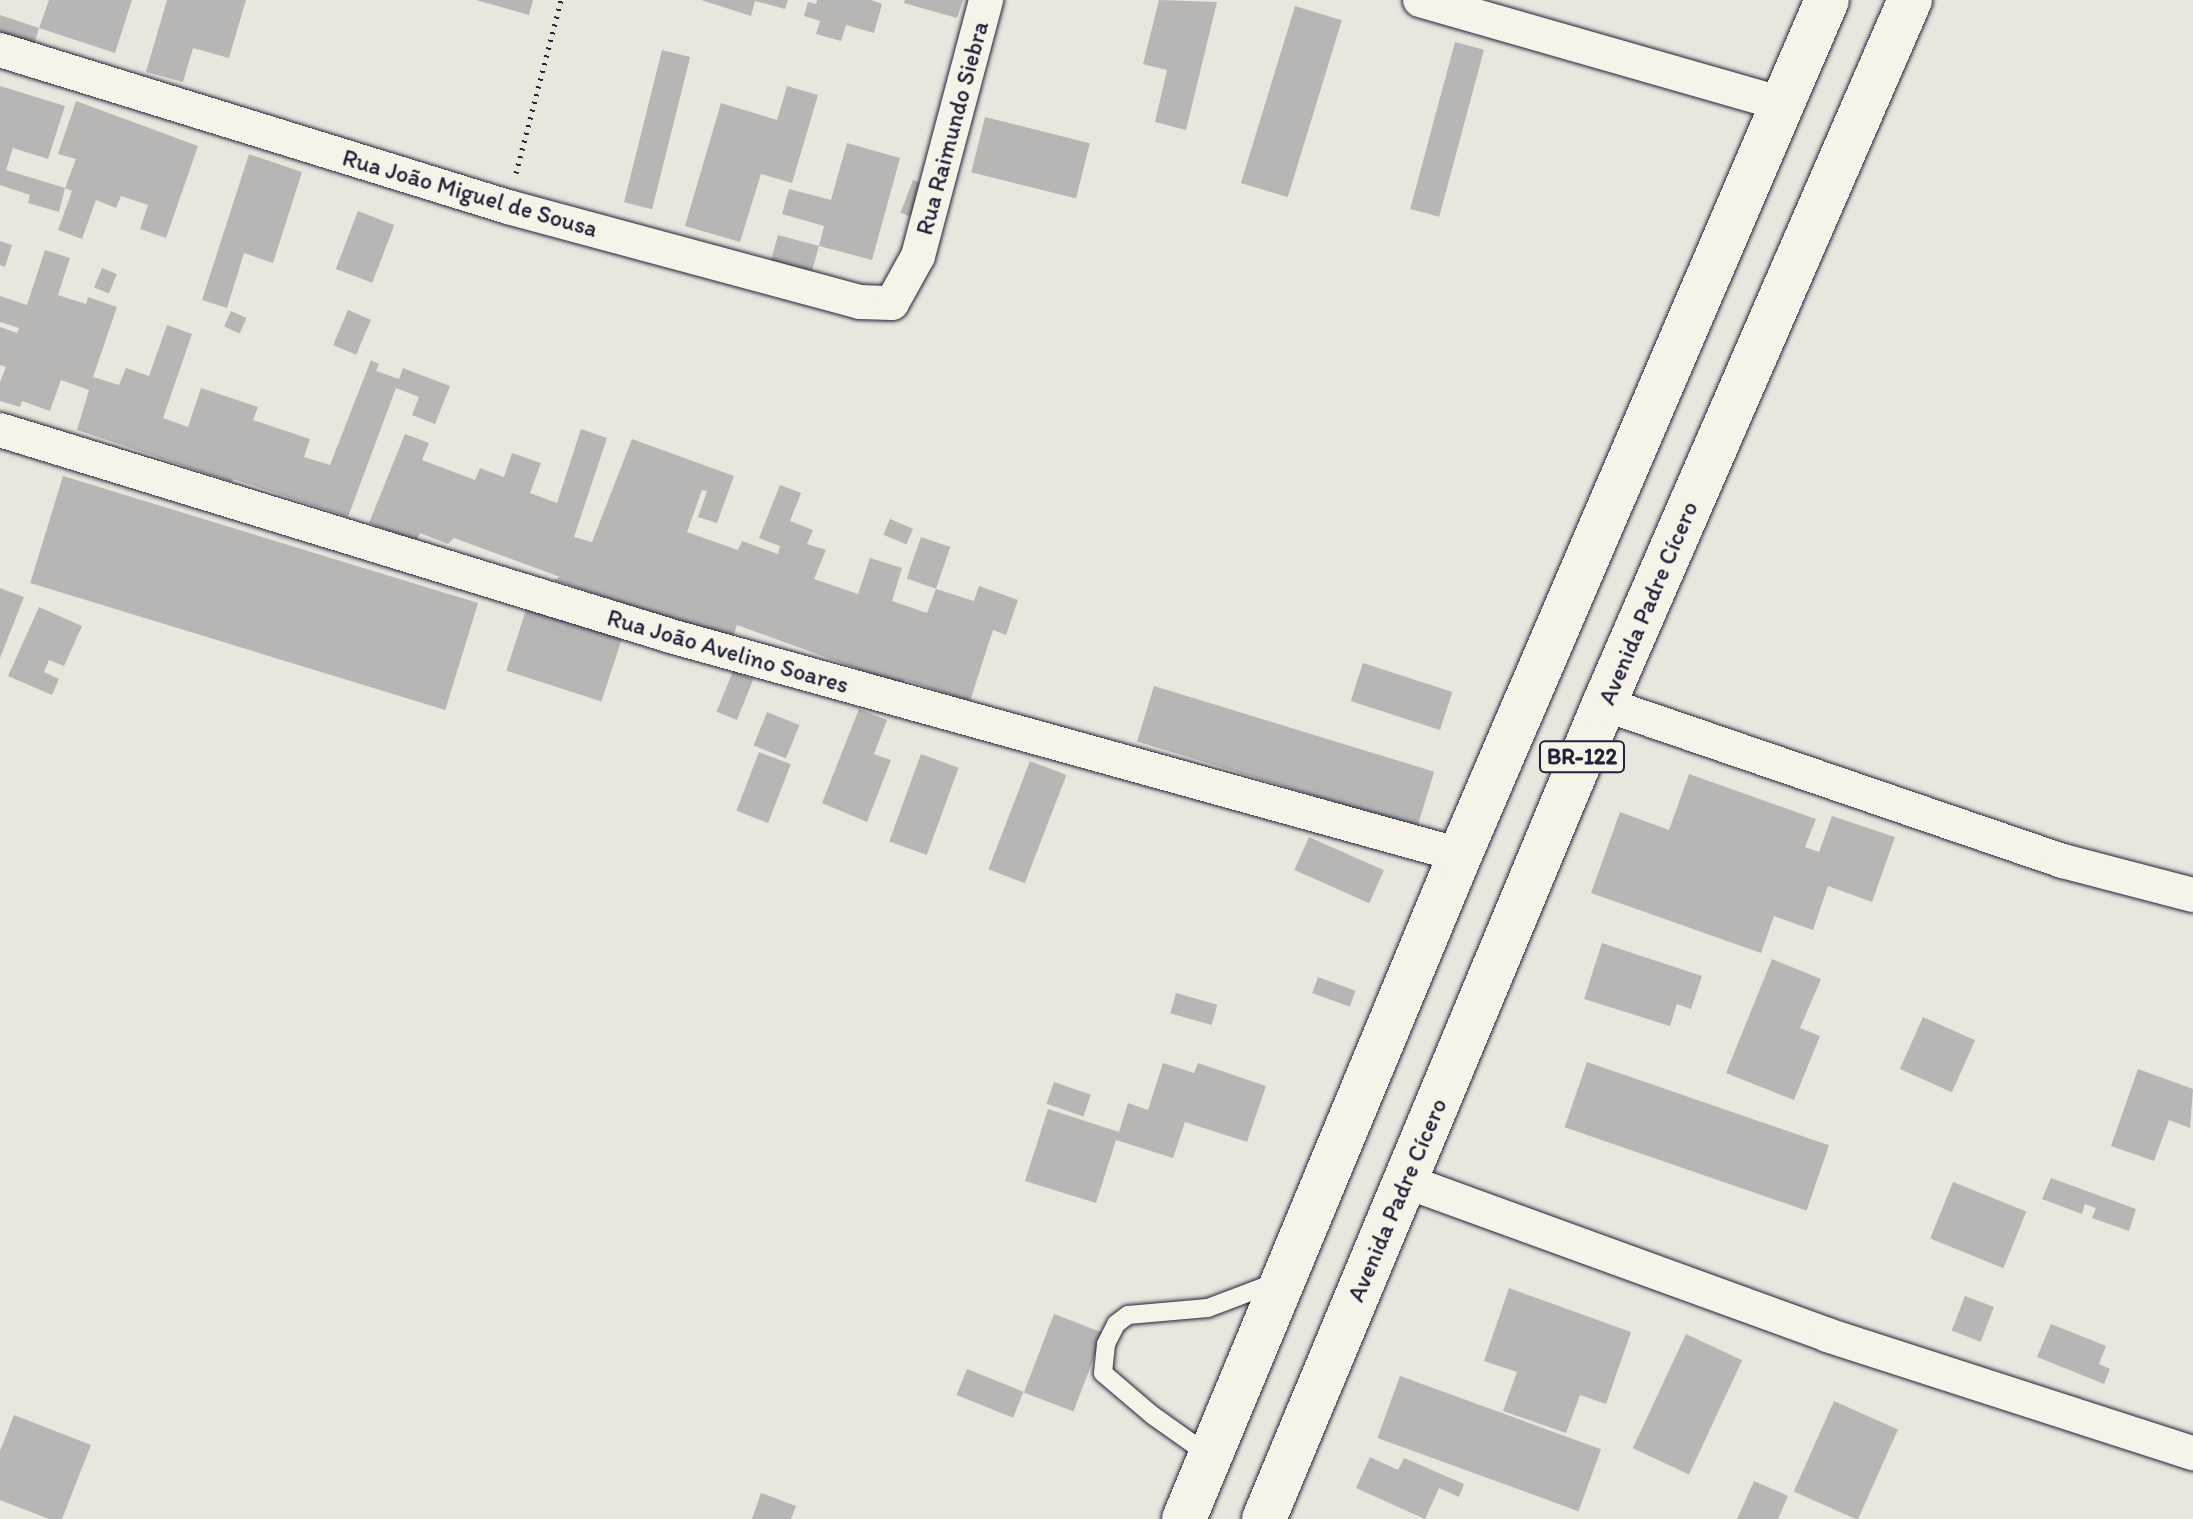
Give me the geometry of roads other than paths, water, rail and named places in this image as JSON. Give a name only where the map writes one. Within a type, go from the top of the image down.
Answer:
[{"type":"highway","name":"BR-122","points":[[1184,1519],[1460,855],[1827,0]]},
{"type":"highway","name":"Avenida Padre Cícero","points":[[1264,1519],[1604,704],[1910,0]]},
{"type":"street","name":"Rua Raimundo Siebra","points":[[918,256],[986,0]]},
{"type":"street","points":[[1420,0],[1783,104]]},
{"type":"street","name":"Rua João Miguel de Sousa","points":[[0,50],[508,207],[860,302],[892,303],[918,256]]},
{"type":"street","name":"Rua João Avelino Soares","points":[[0,430],[674,637],[1460,855]]},
{"type":"street","points":[[1604,704],[2063,861],[2193,895]]},
{"type":"street","points":[[1405,1181],[1827,1335],[2193,1453]]},
{"type":"lane","points":[[1210,1456],[1151,1414],[1103,1373],[1106,1344],[1116,1324],[1128,1315],[1208,1308],[1285,1278]]}]
